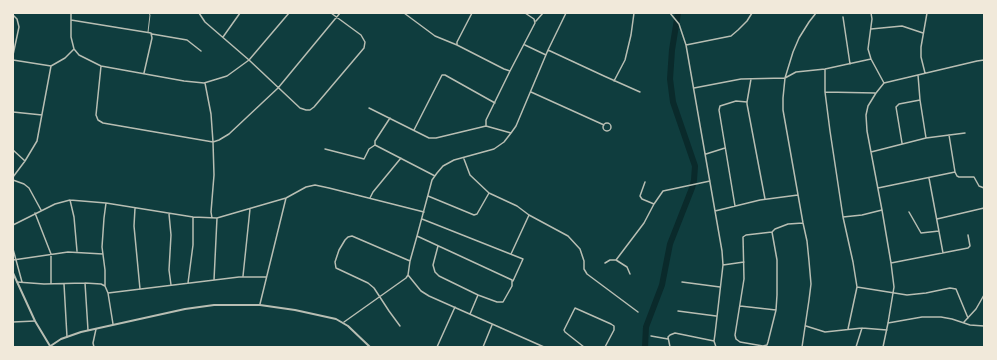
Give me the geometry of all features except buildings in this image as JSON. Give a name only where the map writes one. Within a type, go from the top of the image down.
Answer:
[{"type":"street","points":[[71,13],[71,37],[74,49],[79,55],[101,66],[144,73],[184,82],[204,83],[227,76],[249,60],[289,13]]},
{"type":"street","points":[[199,13],[205,22],[224,37],[300,108],[306,110],[310,110],[314,107],[362,52],[365,45],[364,39],[361,35],[331,13]]},
{"type":"street","points":[[224,37],[240,13]]},
{"type":"street","points":[[101,66],[96,115],[98,120],[102,123],[214,142],[229,134],[278,88],[340,13]]},
{"type":"street","points":[[404,13],[436,36],[510,71]]},
{"type":"street","points":[[457,45],[457,42],[472,13]]},
{"type":"street","points":[[525,13],[536,21]]},
{"type":"street","points":[[486,126],[486,120],[510,71],[525,45],[536,21],[543,13]]},
{"type":"street","points":[[344,322],[406,278],[408,275],[410,261],[435,176],[444,166],[454,160],[494,149],[504,142],[511,133],[566,13]]},
{"type":"street","points":[[614,81],[625,60],[631,36],[634,13]]},
{"type":"street","points":[[670,13],[679,24],[686,45],[711,181],[722,251],[723,265],[714,341],[716,347]]},
{"type":"street","points":[[686,45],[731,36],[743,26],[752,13]]},
{"type":"street","points":[[802,347],[811,284],[807,241],[802,223],[783,110],[785,78],[793,52],[799,38],[816,13]]},
{"type":"street","points":[[871,13],[872,19],[868,49],[871,59],[884,83]]},
{"type":"street","points":[[924,73],[921,57],[923,33],[927,13]]},
{"type":"street","points":[[13,15],[17,19],[19,27],[13,56]]},
{"type":"street","points":[[843,16],[850,64]]},
{"type":"street","points":[[71,20],[148,32],[187,40],[201,50]]},
{"type":"street","points":[[870,29],[902,26],[923,33]]},
{"type":"street","points":[[144,73],[152,34]]},
{"type":"street","points":[[525,45],[546,55]]},
{"type":"street","points":[[13,60],[51,66],[65,58],[74,49]]},
{"type":"street","points":[[548,50],[640,92]]},
{"type":"street","points":[[694,88],[741,79],[785,78],[796,72],[825,69],[871,59]]},
{"type":"street","points":[[882,347],[887,330],[893,294],[891,263],[867,131],[866,115],[868,106],[884,83],[984,60]]},
{"type":"street","points":[[13,177],[25,161],[37,140],[51,66]]},
{"type":"street","points":[[825,69],[825,92],[830,131],[843,217],[857,287],[848,329]]},
{"type":"street","points":[[414,130],[442,75],[445,75],[495,103]]},
{"type":"street","points":[[918,75],[926,138]]},
{"type":"street","points":[[751,79],[746,102],[764,199]]},
{"type":"street","points":[[204,83],[211,114],[214,142],[212,218]]},
{"type":"street","points":[[531,92],[604,125]]},
{"type":"street","points":[[825,92],[876,93]]},
{"type":"street","points":[[902,144],[896,107],[899,104],[920,100]]},
{"type":"street","points":[[735,206],[719,108],[720,106],[736,101],[746,102]]},
{"type":"street","points":[[369,108],[429,138],[436,138],[486,126],[511,133]]},
{"type":"street","points":[[13,112],[42,116]]},
{"type":"street","points":[[325,149],[364,159],[369,149],[375,145],[375,141],[390,118]]},
{"type":"street","points":[[871,152],[926,138],[965,133]]},
{"type":"street","points":[[949,134],[955,172],[957,176],[974,177],[977,183],[983,188]]},
{"type":"street","points":[[375,145],[435,176]]},
{"type":"street","points":[[705,154],[726,148]]},
{"type":"street","points":[[13,150],[25,161]]},
{"type":"street","points":[[370,198],[372,192],[400,158]]},
{"type":"street","points":[[464,158],[470,175],[489,193],[517,206],[529,215],[568,236],[580,249],[584,260],[584,269],[587,274],[638,312]]},
{"type":"street","points":[[878,188],[955,172]]},
{"type":"street","points":[[929,178],[943,252]]},
{"type":"street","points":[[13,180],[24,184],[29,188],[41,210]]},
{"type":"street","points":[[616,260],[644,223],[663,191],[711,181]]},
{"type":"street","points":[[645,182],[640,196],[642,199],[654,204]]},
{"type":"street","points":[[13,224],[55,204],[70,200],[106,203],[193,217],[216,218],[286,198],[306,187],[315,185],[424,212]]},
{"type":"street","points":[[428,196],[474,215],[477,214],[489,193]]},
{"type":"street","points":[[715,211],[764,199],[798,195]]},
{"type":"street","points":[[260,305],[286,198]]},
{"type":"street","points":[[70,200],[74,217],[77,252]]},
{"type":"street","points":[[106,203],[103,254],[105,286],[108,294],[113,324]]},
{"type":"street","points":[[135,208],[134,226],[140,289]]},
{"type":"street","points":[[937,219],[984,208]]},
{"type":"street","points":[[243,276],[250,209]]},
{"type":"street","points":[[843,217],[882,210]]},
{"type":"street","points":[[909,212],[920,233],[939,231]]},
{"type":"street","points":[[35,213],[51,254],[51,284]]},
{"type":"street","points":[[169,214],[172,240],[169,270],[171,286]]},
{"type":"street","points":[[511,254],[529,215]]},
{"type":"street","points":[[188,283],[193,217]]},
{"type":"street","points":[[214,280],[216,218]]},
{"type":"street","points":[[422,219],[523,259],[512,286],[501,303],[478,295],[439,276],[435,272],[433,265],[438,246]]},
{"type":"street","points":[[772,232],[777,260],[777,295],[776,310],[768,344],[763,346],[740,342],[736,339],[735,335],[744,280],[744,236],[772,232],[775,229],[788,224],[802,223]]},
{"type":"street","points":[[891,263],[970,247],[968,235]]},
{"type":"street","points":[[400,326],[374,288],[368,283],[336,268],[335,262],[339,250],[345,240],[352,236],[410,261]]},
{"type":"street","points":[[417,236],[513,281]]},
{"type":"street","points":[[13,249],[14,260],[22,282]]},
{"type":"street","points":[[14,260],[51,254],[77,252],[103,254]]},
{"type":"street","points":[[605,263],[610,260],[616,260],[627,267],[630,274]]},
{"type":"street","points":[[723,265],[744,262]]},
{"type":"street","points":[[13,273],[35,321],[50,347],[67,337],[88,330],[185,308],[214,305],[260,305],[294,310],[336,319],[344,322],[370,347]]},
{"type":"street","points":[[408,275],[421,291],[429,296],[544,347]]},
{"type":"street","points":[[108,294],[243,276],[266,277]]},
{"type":"street","points":[[17,282],[51,284],[85,283],[101,284],[105,286]]},
{"type":"street","points":[[682,282],[720,287]]},
{"type":"street","points":[[85,283],[88,330]]},
{"type":"street","points":[[64,284],[67,337]]},
{"type":"street","points":[[857,287],[893,294],[907,295],[950,288],[956,290],[968,318]]},
{"type":"street","points":[[470,314],[478,295]]},
{"type":"street","points":[[963,322],[976,309],[984,295]]},
{"type":"street","points":[[740,306],[776,310]]},
{"type":"street","points":[[437,347],[455,307]]},
{"type":"street","points":[[584,347],[564,330],[575,308],[614,326],[614,330],[605,347]]},
{"type":"street","points":[[678,311],[717,316]]},
{"type":"street","points":[[888,322],[932,317],[952,319],[976,326],[984,326]]},
{"type":"street","points":[[13,322],[35,321]]},
{"type":"street","points":[[482,347],[492,324]]},
{"type":"street","points":[[806,326],[825,332],[862,328],[887,330]]},
{"type":"street","points":[[94,347],[93,343],[96,328]]},
{"type":"street","points":[[856,347],[862,328]]},
{"type":"street","points":[[668,339],[670,335],[675,334],[714,341]]},
{"type":"street","points":[[651,336],[668,339]]},
{"type":"street","points":[[668,339],[670,347]]},
{"type":"lane","points":[[148,32],[150,13]]},
{"type":"waterway","points":[[645,347],[646,327],[662,285],[670,244],[694,180],[695,166],[673,102],[670,79],[672,50],[678,13]]}]
